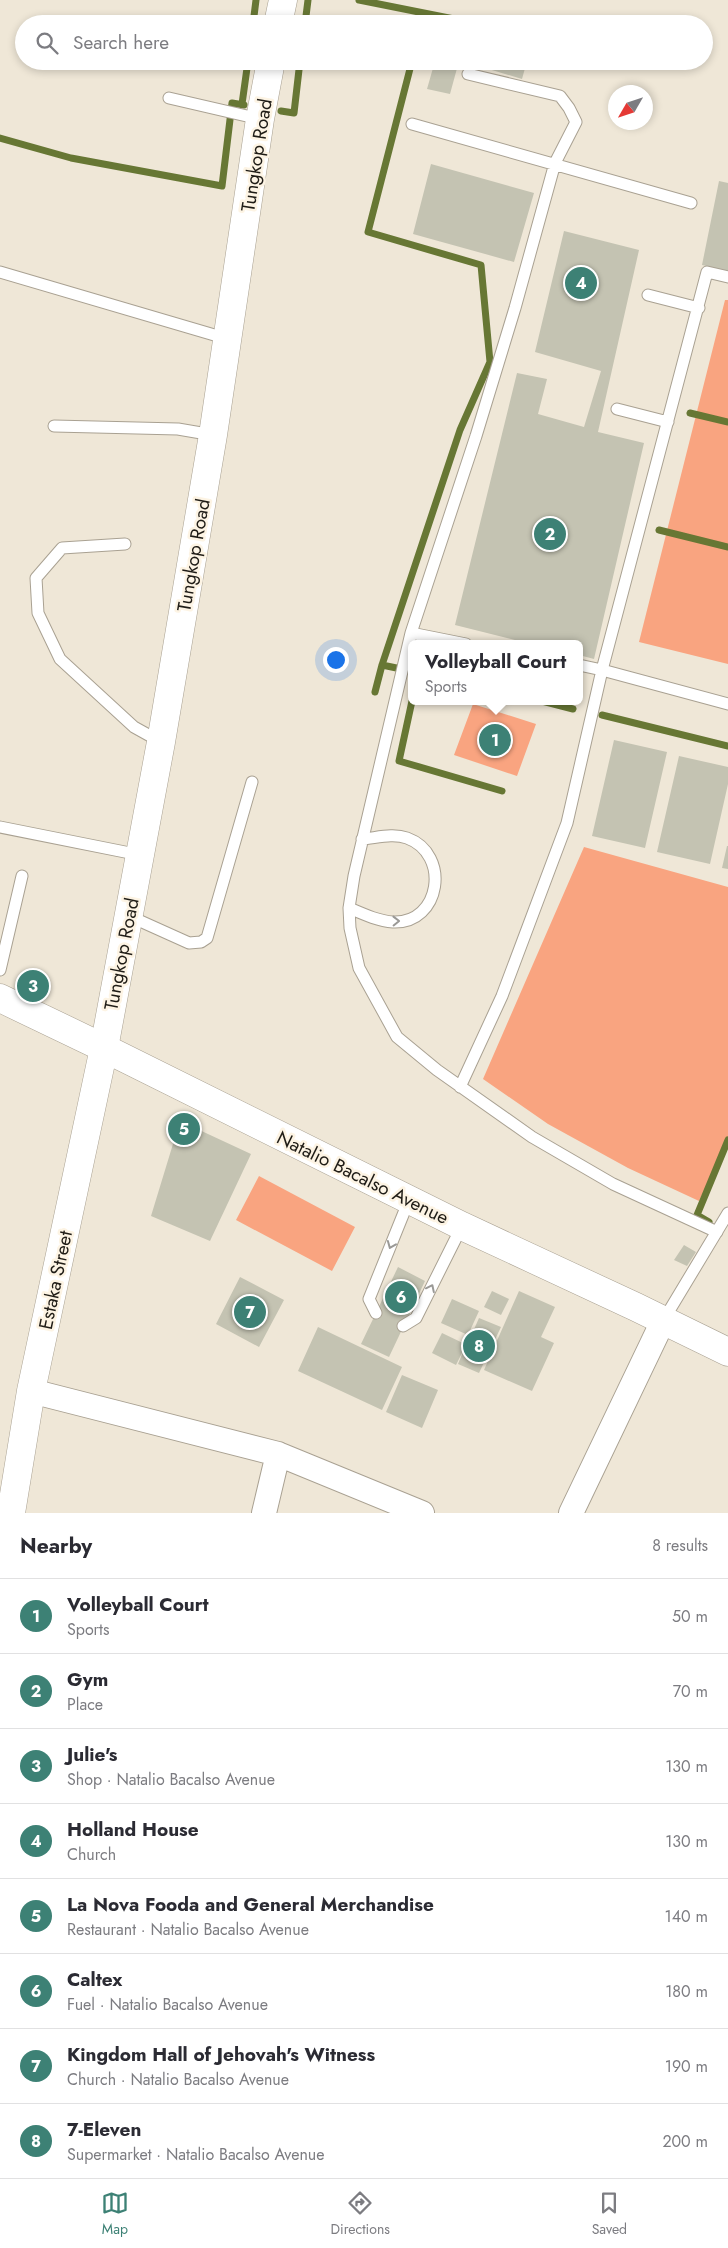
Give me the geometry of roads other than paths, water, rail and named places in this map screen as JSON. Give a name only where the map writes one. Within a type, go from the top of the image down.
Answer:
[{"type":"main road","points":[[280,15],[283,0]]},
{"type":"main road","name":"Tungkop Road","points":[[104,1048],[162,742],[213,435],[260,119],[269,70]]},
{"type":"main road","name":"Natalio Bacalso Avenue","points":[[0,998],[462,1226],[728,1352]]},
{"type":"main road","name":"Estaka Street","points":[[11,1513],[31,1391],[104,1048]]},
{"type":"street","points":[[571,1513],[664,1322]]},
{"type":"street","points":[[31,1391],[278,1454],[422,1513]]},
{"type":"street","points":[[264,1513],[278,1454]]},
{"type":"lane","points":[[409,640],[476,436],[556,163],[576,122],[560,96],[468,74]]},
{"type":"lane","points":[[169,98],[260,119]]},
{"type":"lane","points":[[412,124],[556,163],[691,203]]},
{"type":"lane","points":[[0,272],[228,339]]},
{"type":"lane","points":[[460,1086],[502,996],[568,823],[602,670],[707,272],[728,277]]},
{"type":"lane","points":[[648,295],[699,308]]},
{"type":"lane","points":[[617,408],[668,422]]},
{"type":"lane","points":[[54,426],[178,429],[213,435]]},
{"type":"lane","points":[[125,544],[62,548],[36,578],[38,613],[60,658],[134,727],[162,742]]},
{"type":"lane","points":[[411,633],[446,640]]},
{"type":"lane","points":[[408,646],[362,839],[349,908],[350,928],[359,968],[397,1037],[436,1070],[532,1137],[613,1184],[717,1232]]},
{"type":"lane","points":[[583,666],[728,704]]},
{"type":"lane","points":[[129,916],[189,942],[201,942],[207,938],[252,782]]},
{"type":"lane","points":[[0,827],[140,855]]},
{"type":"lane","points":[[349,908],[381,920],[393,922],[406,920],[417,915],[426,907],[433,897],[436,885],[433,861],[426,850],[417,842],[406,837],[394,836],[362,839]]},
{"type":"lane","points":[[0,970],[22,876]]},
{"type":"lane","points":[[376,1313],[368,1299],[409,1200]]},
{"type":"lane","points":[[664,1322],[728,1213]]},
{"type":"lane","points":[[403,1326],[416,1318],[462,1226]]},
{"type":"waterway","points":[[254,15],[256,0]]},
{"type":"waterway","points":[[306,15],[308,0]]},
{"type":"waterway","points":[[359,0],[434,15]]},
{"type":"waterway","points":[[242,104],[247,70]]},
{"type":"waterway","points":[[281,111],[294,113],[299,70]]},
{"type":"waterway","points":[[375,692],[382,665],[460,430],[490,362],[481,265],[368,232],[410,70]]},
{"type":"waterway","points":[[0,138],[71,158],[222,186],[232,103],[244,105]]},
{"type":"waterway","points":[[690,413],[728,422]]},
{"type":"waterway","points":[[659,530],[728,547]]},
{"type":"waterway","points":[[382,665],[408,670]]},
{"type":"waterway","points":[[411,705],[399,761],[502,791]]},
{"type":"waterway","points":[[558,705],[573,709]]},
{"type":"waterway","points":[[602,715],[728,746]]},
{"type":"waterway","points":[[709,1222],[697,1215],[728,1140]]},
{"type":"place","name":"Holland House","points":[[581,283]]},
{"type":"place","name":"Gym","points":[[550,534]]},
{"type":"place","name":"Volleyball Court","points":[[495,740]]},
{"type":"place","name":"Julie's","points":[[33,986]]},
{"type":"place","name":"La Nova Fooda and General Merchandise","points":[[184,1129]]},
{"type":"place","name":"Caltex","points":[[401,1297]]},
{"type":"place","name":"Kingdom Hall of Jehovah's Witness","points":[[250,1312]]},
{"type":"place","name":"7-Eleven","points":[[479,1346]]}]
